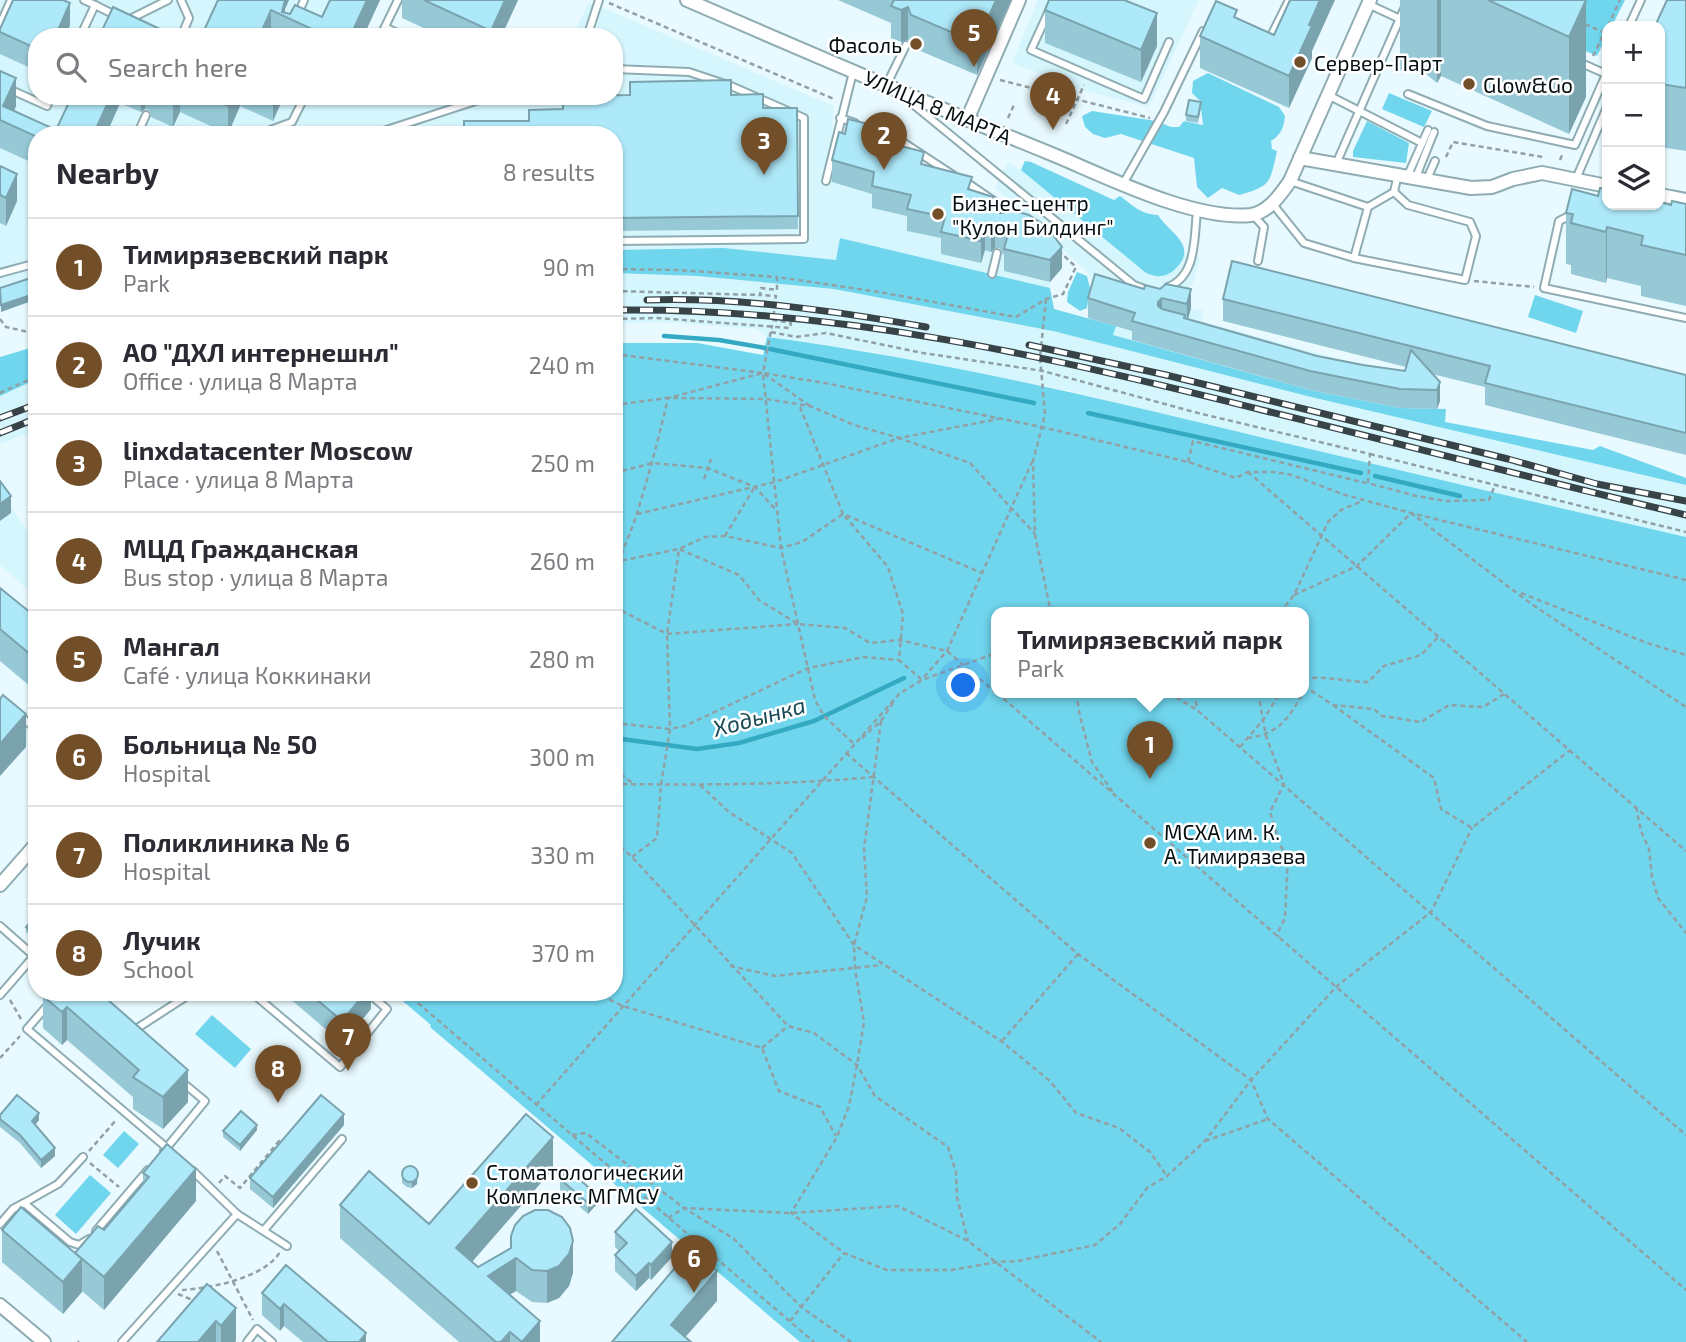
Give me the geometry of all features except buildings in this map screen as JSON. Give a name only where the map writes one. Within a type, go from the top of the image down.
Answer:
[{"type":"street","name":"УЛИЦА 8 МАРТА","points":[[687,0],[703,3],[853,72],[1171,203],[1221,213],[1253,215]]},
{"type":"street","points":[[967,120],[1019,0]]},
{"type":"street","points":[[1253,215],[1264,211],[1290,181],[1369,2]]},
{"type":"street","points":[[1300,158],[1471,188],[1492,187],[1514,178],[1542,173],[1602,185]]},
{"type":"street","points":[[1665,196],[1686,200]]},
{"type":"street","points":[[0,885],[28,854]]},
{"type":"street","points":[[0,1305],[44,1342]]},
{"type":"lane","points":[[0,25],[11,0]]},
{"type":"lane","points":[[85,0],[125,21],[168,0]]},
{"type":"lane","points":[[181,0],[190,18],[185,28]]},
{"type":"lane","points":[[293,24],[304,0]]},
{"type":"lane","points":[[385,27],[398,0]]},
{"type":"lane","points":[[590,28],[601,0]]},
{"type":"lane","points":[[1054,0],[1031,50],[1144,99],[1169,42]]},
{"type":"lane","points":[[1257,37],[1268,42],[1289,0]]},
{"type":"lane","points":[[1336,164],[1408,0]]},
{"type":"lane","points":[[1631,21],[1641,0]]},
{"type":"lane","points":[[1369,2],[1399,19]]},
{"type":"lane","points":[[84,28],[95,5]]},
{"type":"lane","points":[[1124,184],[1160,120],[1204,29]]},
{"type":"lane","points":[[906,44],[891,88],[1134,285],[1149,291]]},
{"type":"lane","points":[[1568,56],[1602,71]]},
{"type":"lane","points":[[623,69],[689,72],[731,86],[804,118],[804,239],[623,241]]},
{"type":"lane","points":[[826,181],[853,72]]},
{"type":"lane","points":[[1408,94],[1487,126],[1575,145],[1602,84]]},
{"type":"lane","points":[[0,85],[28,98]]},
{"type":"lane","points":[[1328,96],[1422,143]]},
{"type":"lane","points":[[281,126],[292,122],[300,105]]},
{"type":"lane","points":[[399,126],[463,105]]},
{"type":"lane","points":[[141,126],[146,115]]},
{"type":"lane","points":[[841,118],[861,124]]},
{"type":"lane","points":[[1576,180],[1602,119]]},
{"type":"lane","points":[[883,130],[1007,210],[1004,220]]},
{"type":"lane","points":[[1431,131],[1412,177],[1422,143],[1431,131]]},
{"type":"lane","points":[[1354,258],[1368,207],[1394,192],[1435,161]]},
{"type":"lane","points":[[1290,181],[1368,207]]},
{"type":"lane","points":[[1272,203],[1304,243],[1354,258],[1465,280],[1476,236],[1470,222],[1408,205],[1394,192]]},
{"type":"lane","points":[[1157,290],[1175,285],[1188,270],[1197,209]]},
{"type":"lane","points":[[1584,216],[1571,214],[1559,221],[1544,288],[1686,318]]},
{"type":"lane","points":[[1253,215],[1264,227],[1258,261]]},
{"type":"lane","points":[[992,274],[997,253]]},
{"type":"lane","points":[[0,273],[28,265]]},
{"type":"lane","points":[[17,713],[28,722]]},
{"type":"lane","points":[[0,926],[28,951]]},
{"type":"lane","points":[[2,993],[28,965]]},
{"type":"lane","points":[[136,1043],[127,1035],[179,1001]]},
{"type":"lane","points":[[262,1001],[340,1067],[387,1009],[378,1001]]},
{"type":"lane","points":[[51,1002],[27,1029],[167,1148]]},
{"type":"lane","points":[[158,1158],[205,1101],[175,1076]]},
{"type":"lane","points":[[264,1230],[342,1139]]},
{"type":"lane","points":[[0,1224],[13,1209],[58,1184],[83,1157]]},
{"type":"lane","points":[[184,1163],[237,1214],[286,1246]]},
{"type":"lane","points":[[23,1203],[70,1242],[79,1245],[86,1242],[150,1167]]},
{"type":"lane","points":[[122,1342],[237,1214]]},
{"type":"lane","points":[[247,1342],[257,1329],[272,1342]]},
{"type":"path","points":[[601,0],[845,103]]},
{"type":"path","points":[[1610,21],[1620,0]]},
{"type":"path","points":[[1584,23],[1602,32]]},
{"type":"path","points":[[1588,66],[1602,39]]},
{"type":"path","points":[[999,80],[1160,120]]},
{"type":"path","points":[[1066,124],[1081,90]]},
{"type":"path","points":[[1008,118],[1014,105]]},
{"type":"path","points":[[1444,162],[1452,142],[1543,157]]},
{"type":"path","points":[[1560,160],[1562,155]]},
{"type":"path","points":[[623,269],[678,270],[777,278],[878,292],[1016,317],[1046,299],[1063,295],[1076,267],[1056,248]]},
{"type":"path","points":[[760,295],[761,288],[777,290],[777,278]]},
{"type":"path","points":[[1465,280],[1544,288]]},
{"type":"path","points":[[623,291],[776,296],[773,320],[791,323],[790,328],[657,318],[623,319]]},
{"type":"path","points":[[922,680],[947,651],[1032,461],[1045,414],[1040,357],[1046,299]]},
{"type":"path","points":[[0,320],[6,327],[28,332]]},
{"type":"path","points":[[772,326],[763,373],[781,548],[815,699],[824,716],[854,744]]},
{"type":"path","points":[[771,332],[796,337],[826,333],[923,353],[1043,371],[1198,413],[1686,532]]},
{"type":"path","points":[[623,355],[825,383],[1042,427],[1188,462],[1236,478],[1248,472],[1292,475],[1411,513],[1686,580]]},
{"type":"path","points":[[623,404],[668,398],[763,373],[810,406],[854,425],[971,463],[1035,535]]},
{"type":"path","points":[[0,393],[28,380]]},
{"type":"path","points":[[668,398],[766,399],[810,406]]},
{"type":"path","points":[[623,546],[637,514],[643,486],[653,463],[668,398]]},
{"type":"path","points":[[799,405],[843,514],[888,567],[904,614],[899,660]]},
{"type":"path","points":[[637,514],[775,482],[899,438],[1000,419]]},
{"type":"path","points":[[1188,462],[1193,441],[1446,501],[1489,500],[1495,485]]},
{"type":"path","points":[[1368,483],[1370,454]]},
{"type":"path","points":[[704,479],[711,459]]},
{"type":"path","points":[[1032,461],[1035,535],[1050,607]]},
{"type":"path","points":[[623,471],[653,463],[707,468],[755,487],[776,510]]},
{"type":"path","points":[[1248,472],[1686,851]]},
{"type":"path","points":[[725,536],[755,487]]},
{"type":"path","points":[[1285,607],[1294,595],[1328,522],[1341,510],[1364,500]]},
{"type":"path","points":[[1294,595],[1357,566],[1411,513]]},
{"type":"path","points":[[1411,513],[1530,603],[1686,707]]},
{"type":"path","points":[[623,561],[679,549],[705,537],[725,536],[781,548],[802,542],[843,514]]},
{"type":"path","points":[[843,514],[982,573]]},
{"type":"path","points":[[679,549],[739,575],[759,600],[798,624]]},
{"type":"path","points":[[632,857],[657,838],[661,785],[670,730],[667,634],[679,549]]},
{"type":"path","points":[[1517,592],[1647,643],[1686,655]]},
{"type":"path","points":[[623,612],[667,634],[798,624],[845,628],[870,643],[900,640],[947,651],[991,689]]},
{"type":"path","points":[[1309,678],[1368,682],[1384,666],[1421,655],[1438,637]]},
{"type":"path","points":[[536,1105],[899,694],[922,680],[991,654]]},
{"type":"path","points":[[623,724],[670,730],[685,726],[808,668],[864,657],[899,660],[922,680]]},
{"type":"path","points":[[1309,690],[1434,778],[1441,809],[1472,828]]},
{"type":"path","points":[[1333,705],[1374,709],[1382,716],[1420,722],[1449,705],[1483,707],[1504,693]]},
{"type":"path","points":[[854,744],[881,721],[899,694]]},
{"type":"path","points":[[1002,698],[1686,1290]]},
{"type":"path","points":[[1077,698],[1092,762],[1116,796]]},
{"type":"path","points":[[1176,698],[1196,710],[1240,747],[1686,1135]]},
{"type":"path","points":[[1195,698],[1196,710]]},
{"type":"path","points":[[1259,698],[1266,736],[1284,785],[1270,812],[1281,847],[1288,856],[1285,918],[1278,937]]},
{"type":"path","points":[[1240,747],[1263,720],[1277,698]]},
{"type":"path","points":[[1247,738],[1266,736],[1289,718],[1300,698]]},
{"type":"path","points":[[790,1213],[837,1137],[849,1106],[857,1065],[864,1022],[854,945],[867,897],[864,849],[881,721]]},
{"type":"path","points":[[790,1213],[844,1253],[887,1270],[953,1270],[1018,1261],[1095,1245],[1120,1224],[1147,1188],[1167,1176],[1205,1141],[1251,1080],[1337,986],[1431,912],[1472,828],[1570,750]]},
{"type":"path","points":[[846,754],[1078,954],[1251,1080],[1268,1119],[1527,1342]]},
{"type":"path","points":[[623,776],[634,785]]},
{"type":"path","points":[[623,784],[821,782],[874,777]]},
{"type":"path","points":[[700,785],[729,812],[792,853],[854,945],[1001,1041],[1050,1081],[1076,1113],[1119,1128],[1150,1152],[1167,1176]]},
{"type":"path","points":[[1636,807],[1641,831],[1649,849],[1652,877],[1658,898],[1686,933]]},
{"type":"path","points":[[623,849],[788,1026],[814,1033],[857,1065],[875,1096],[948,1147],[956,1172],[957,1197],[968,1241]]},
{"type":"path","points":[[1001,1041],[1078,954]]},
{"type":"path","points":[[730,966],[775,976],[882,965]]},
{"type":"path","points":[[0,1058],[27,1029],[2,993]]},
{"type":"path","points":[[415,1001],[814,1342]]},
{"type":"path","points":[[613,1001],[762,1048]]},
{"type":"path","points":[[762,1048],[788,1026]]},
{"type":"path","points":[[762,1048],[779,1091],[820,1107],[837,1137]]},
{"type":"path","points":[[124,1111],[83,1157],[127,1194]]},
{"type":"path","points":[[1205,1141],[1268,1119]]},
{"type":"path","points":[[571,1135],[586,1133],[684,1208],[734,1239],[801,1307],[851,1342]]},
{"type":"path","points":[[222,1180],[225,1176],[240,1188],[279,1141],[286,1147]]},
{"type":"path","points":[[668,1218],[684,1208],[790,1213],[898,1206],[968,1241],[1101,1342]]},
{"type":"path","points":[[212,1241],[257,1329]]},
{"type":"path","points":[[168,1290],[211,1287],[262,1271],[270,1266],[286,1246]]},
{"type":"path","points":[[790,1321],[844,1253]]},
{"type":"path","points":[[168,1290],[206,1305]]},
{"type":"shaded area","points":[[0,0],[380,0],[367,28],[28,28],[28,105],[623,105],[623,28],[576,28],[589,2],[834,106],[832,136],[848,140],[1062,268],[1050,282],[1050,288],[840,238],[837,261],[724,248],[623,250],[623,126],[28,126],[28,306],[27,303],[1,312]]},
{"type":"shaded area","points":[[1038,0],[1199,0],[1149,107],[1081,90],[1012,63]]},
{"type":"shaded area","points":[[1516,0],[1625,0],[1614,21],[1602,21],[1602,46],[1597,56],[1508,16]]},
{"type":"shaded area","points":[[1208,73],[1279,107],[1285,116],[1281,130],[1271,141],[1272,149],[1277,151],[1273,170],[1267,182],[1257,189],[1239,195],[1222,188],[1208,198],[1197,187],[1194,158],[1121,134],[1105,138],[1093,134],[1085,127],[1082,116],[1092,111],[1156,121],[1171,127],[1179,127],[1184,121],[1203,125],[1200,101],[1192,93],[1193,81]]},
{"type":"shaded area","points":[[1389,93],[1432,111],[1424,127],[1382,109]]},
{"type":"shaded area","points":[[1367,121],[1409,143],[1406,163],[1353,157],[1353,151]]},
{"type":"shaded area","points":[[1025,161],[1114,200],[1120,196],[1142,211],[1158,215],[1184,247],[1181,262],[1173,271],[1163,276],[1146,273],[1021,170]]},
{"type":"shaded area","points":[[1008,162],[1146,273],[1182,260],[1184,253],[1200,258],[1193,283],[1182,294],[1191,308],[1204,311],[1201,321],[1409,378],[1310,390],[1113,335],[1115,326],[1088,318],[1095,293],[1089,274],[995,188]]},
{"type":"shaded area","points":[[840,238],[1050,288],[1054,309],[1116,326],[1113,335],[1310,390],[1400,408],[1446,409],[1445,422],[1593,450],[1600,446],[1686,478],[1686,485],[1307,396],[1053,331],[834,289],[697,276],[623,273],[623,250],[724,248],[836,260]]},
{"type":"shaded area","points":[[1077,272],[1087,276],[1090,288],[1087,308],[1080,311],[1067,302],[1068,292]]},
{"type":"shaded area","points":[[623,273],[697,276],[834,289],[1053,331],[1307,396],[1686,485],[1686,537],[1065,390],[862,350],[767,337],[756,329],[660,322],[623,324]]},
{"type":"shaded area","points":[[1535,295],[1583,311],[1576,333],[1528,317]]},
{"type":"shaded area","name":"МСХА им. К. А. Тимирязева","points":[[767,337],[955,368],[1140,408],[1686,537],[1686,1342],[800,1342],[403,1001],[623,1001],[623,343],[697,343],[763,355]]},
{"type":"shaded area","points":[[28,349],[28,383],[0,396],[0,357]]},
{"type":"shaded area","points":[[28,383],[28,433],[0,444],[0,396]]},
{"type":"shaded area","points":[[0,491],[28,532],[28,589],[0,565]]},
{"type":"shaded area","points":[[212,1015],[251,1049],[235,1068],[195,1034]]},
{"type":"shaded area","points":[[124,1131],[139,1144],[118,1168],[103,1155]]},
{"type":"shaded area","points":[[90,1175],[111,1193],[76,1234],[55,1215]]},
{"type":"waterway","points":[[664,336],[719,340],[765,348]]},
{"type":"waterway","points":[[770,349],[1034,403]]},
{"type":"waterway","points":[[1088,413],[1361,473]]},
{"type":"waterway","points":[[1375,476],[1460,496]]},
{"type":"waterway","name":"Ходынка","points":[[623,739],[697,749],[739,743],[814,721],[904,678]]},
{"type":"railway","points":[[647,300],[787,306],[926,327]]},
{"type":"railway","points":[[623,310],[697,311],[780,317],[863,327],[1027,355],[1189,392],[1686,515]]},
{"type":"railway","points":[[1029,345],[1166,375],[1508,459],[1597,484],[1686,501]]},
{"type":"railway","points":[[0,418],[28,407]]},
{"type":"railway","points":[[0,433],[28,422]]},
{"type":"place","name":"Фасоль","points":[[916,44]]},
{"type":"place","name":"Сервер-Парт","points":[[1300,62]]},
{"type":"place","name":"Мангал","points":[[974,67]]},
{"type":"place","name":"Glow&Go","points":[[1469,84]]},
{"type":"place","name":"МЦД Гражданская","points":[[1053,130]]},
{"type":"place","name":"АО \"ДХЛ интернешнл\"","points":[[884,170]]},
{"type":"place","name":"linxdatacenter Moscow","points":[[764,175]]},
{"type":"place","name":"Бизнес-центр \"Кулон Билдинг\"","points":[[938,214]]},
{"type":"place","name":"Тимирязевский парк","points":[[1150,779]]},
{"type":"place","name":"МСХА им. К. А. Тимирязева","points":[[1150,843]]},
{"type":"place","name":"Поликлиника № 6","points":[[348,1071]]},
{"type":"place","name":"Лучик","points":[[278,1103]]},
{"type":"place","name":"Стоматологический Комплекс МГМСУ","points":[[472,1183]]},
{"type":"place","name":"Больница № 50","points":[[694,1293]]}]
